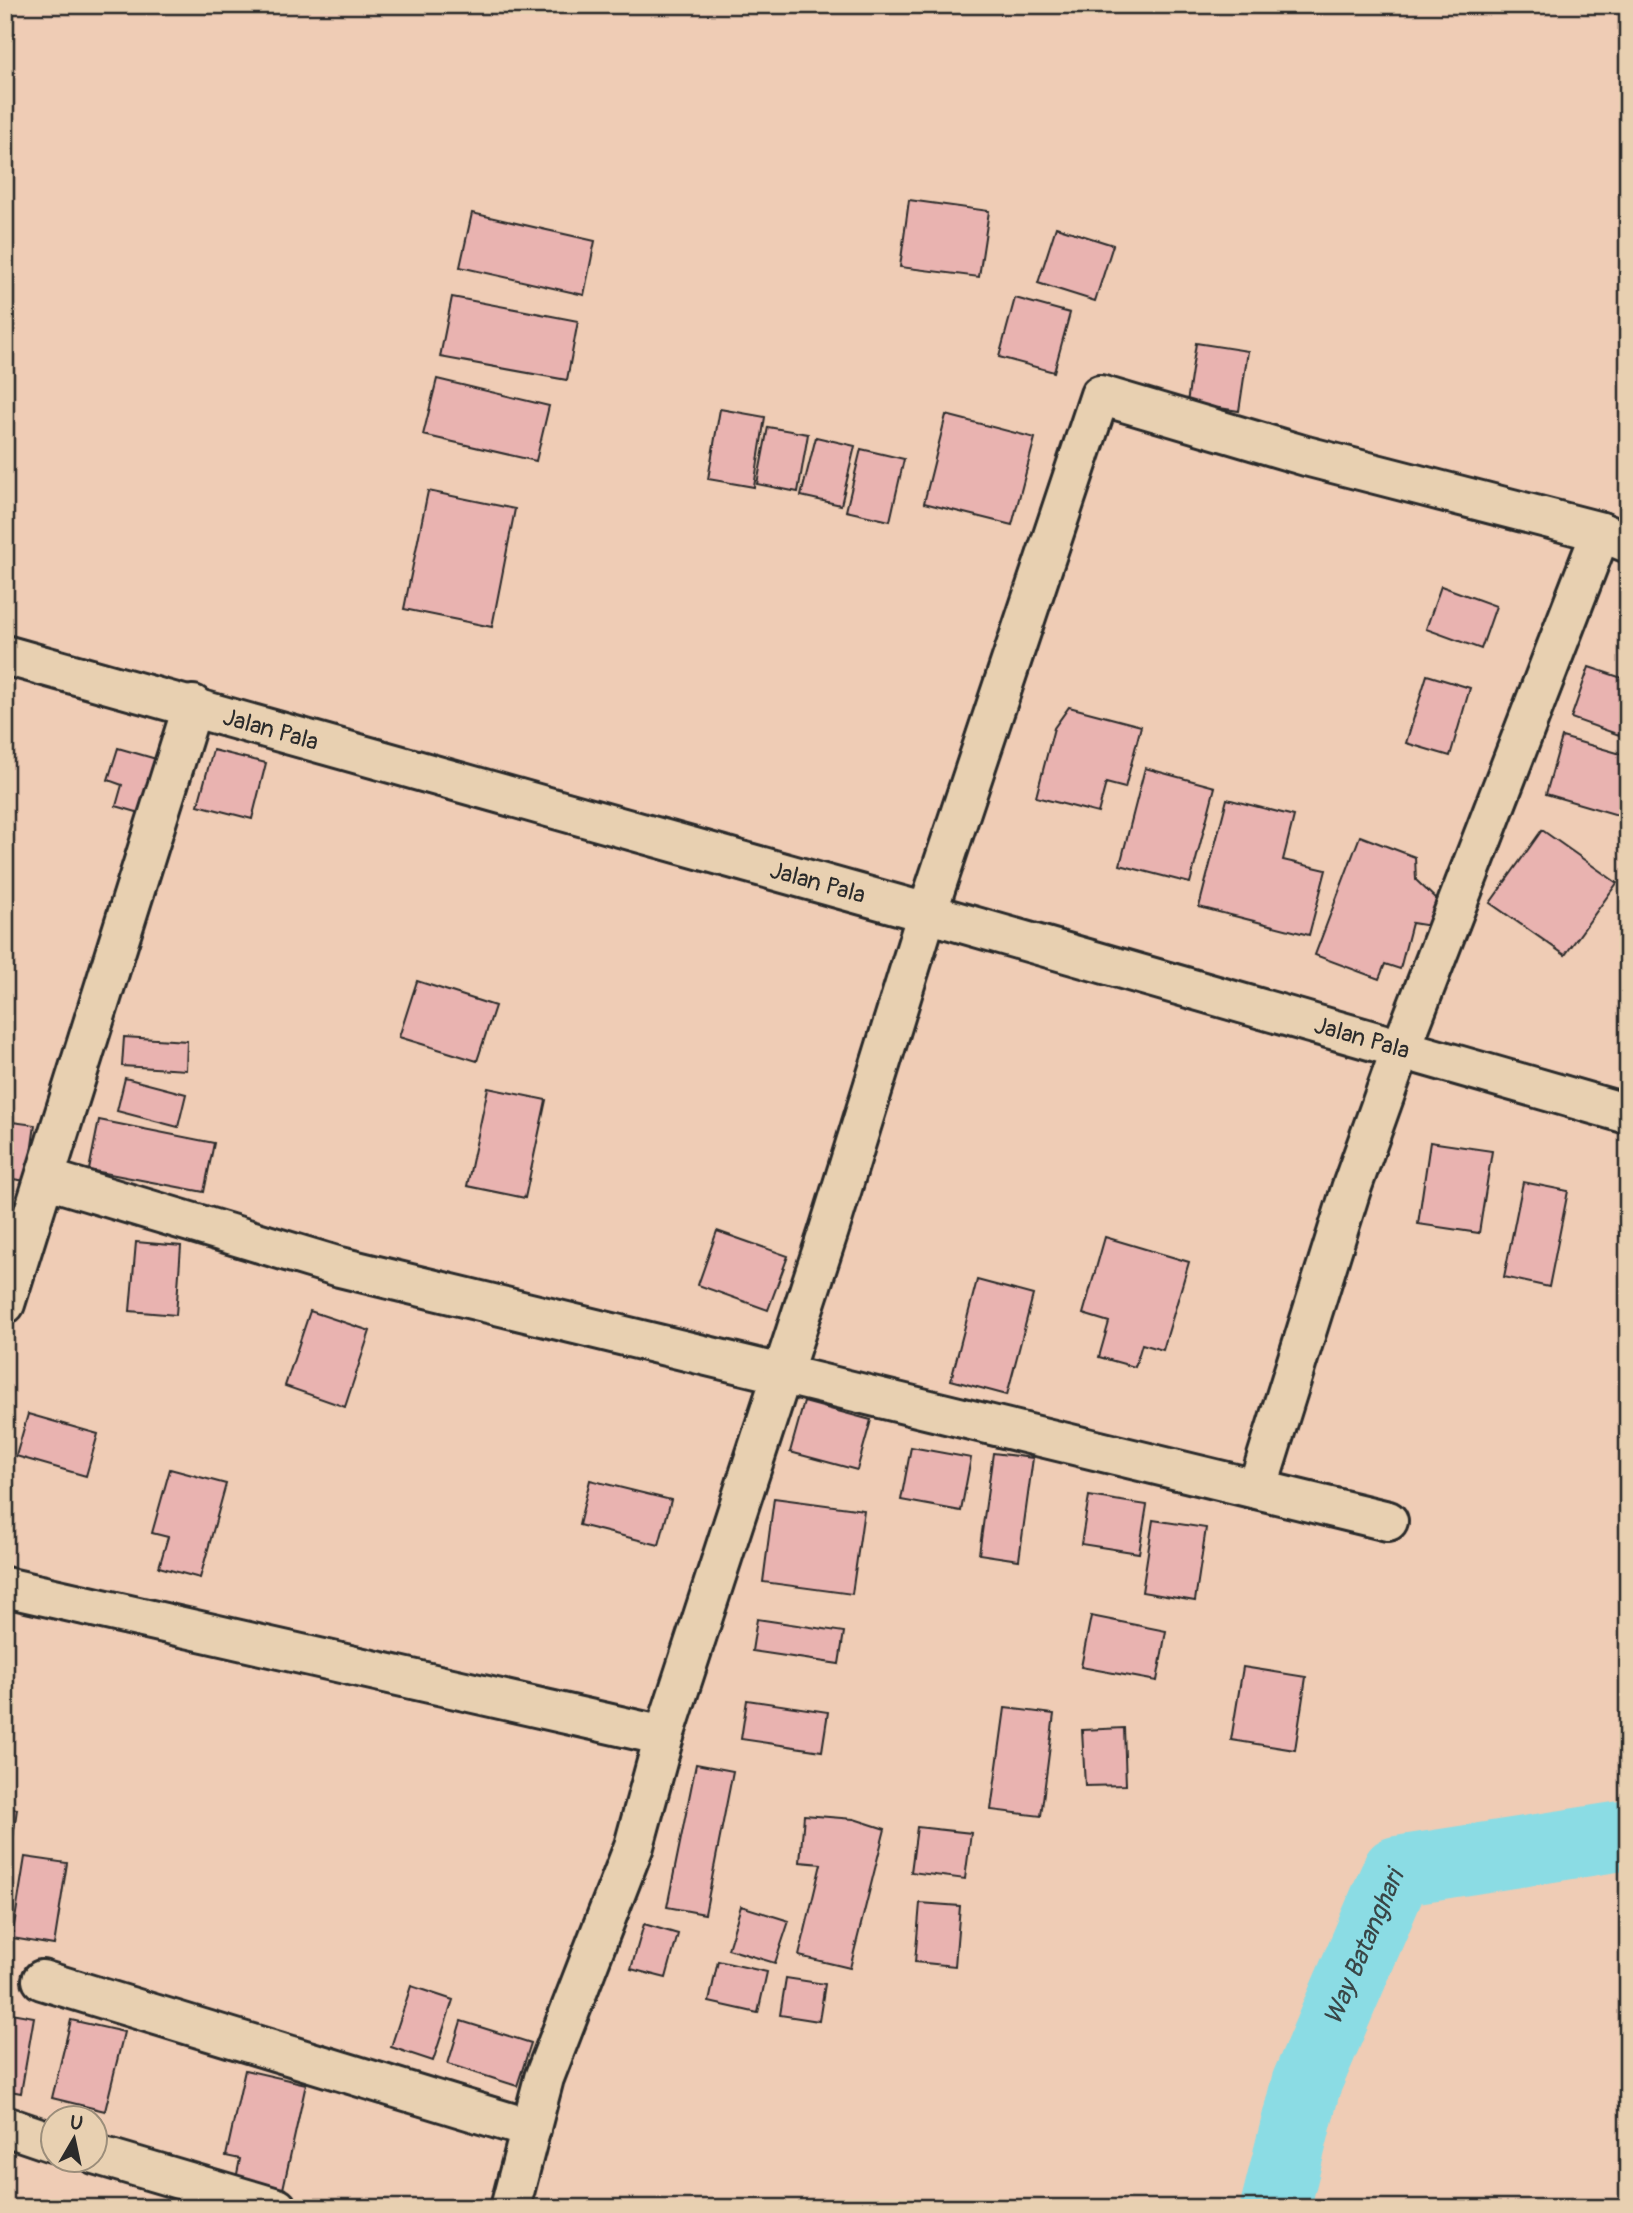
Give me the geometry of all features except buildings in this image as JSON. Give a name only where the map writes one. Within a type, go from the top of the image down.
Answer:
[{"type":"street","points":[[510,2208],[544,2078],[634,1846],[664,1735],[779,1374],[829,1230],[927,913],[1100,396],[1306,456],[1614,538],[1401,1049],[1352,1189],[1257,1489]]},
{"type":"street","name":"Jalan Pala","points":[[5,655],[193,705],[1628,1114]]},
{"type":"street","points":[[5,1304],[47,1179],[193,705]]},
{"type":"street","points":[[47,1179],[340,1267],[1388,1521]]},
{"type":"street","points":[[5,1587],[664,1735]]},
{"type":"street","points":[[42,1980],[531,2129]]},
{"type":"street","points":[[5,2126],[38,2137]]},
{"type":"street","points":[[108,2158],[277,2208]]},
{"type":"waterway","name":"Way Batanghari","points":[[1275,2208],[1306,2084],[1397,1871],[1628,1835]]}]
